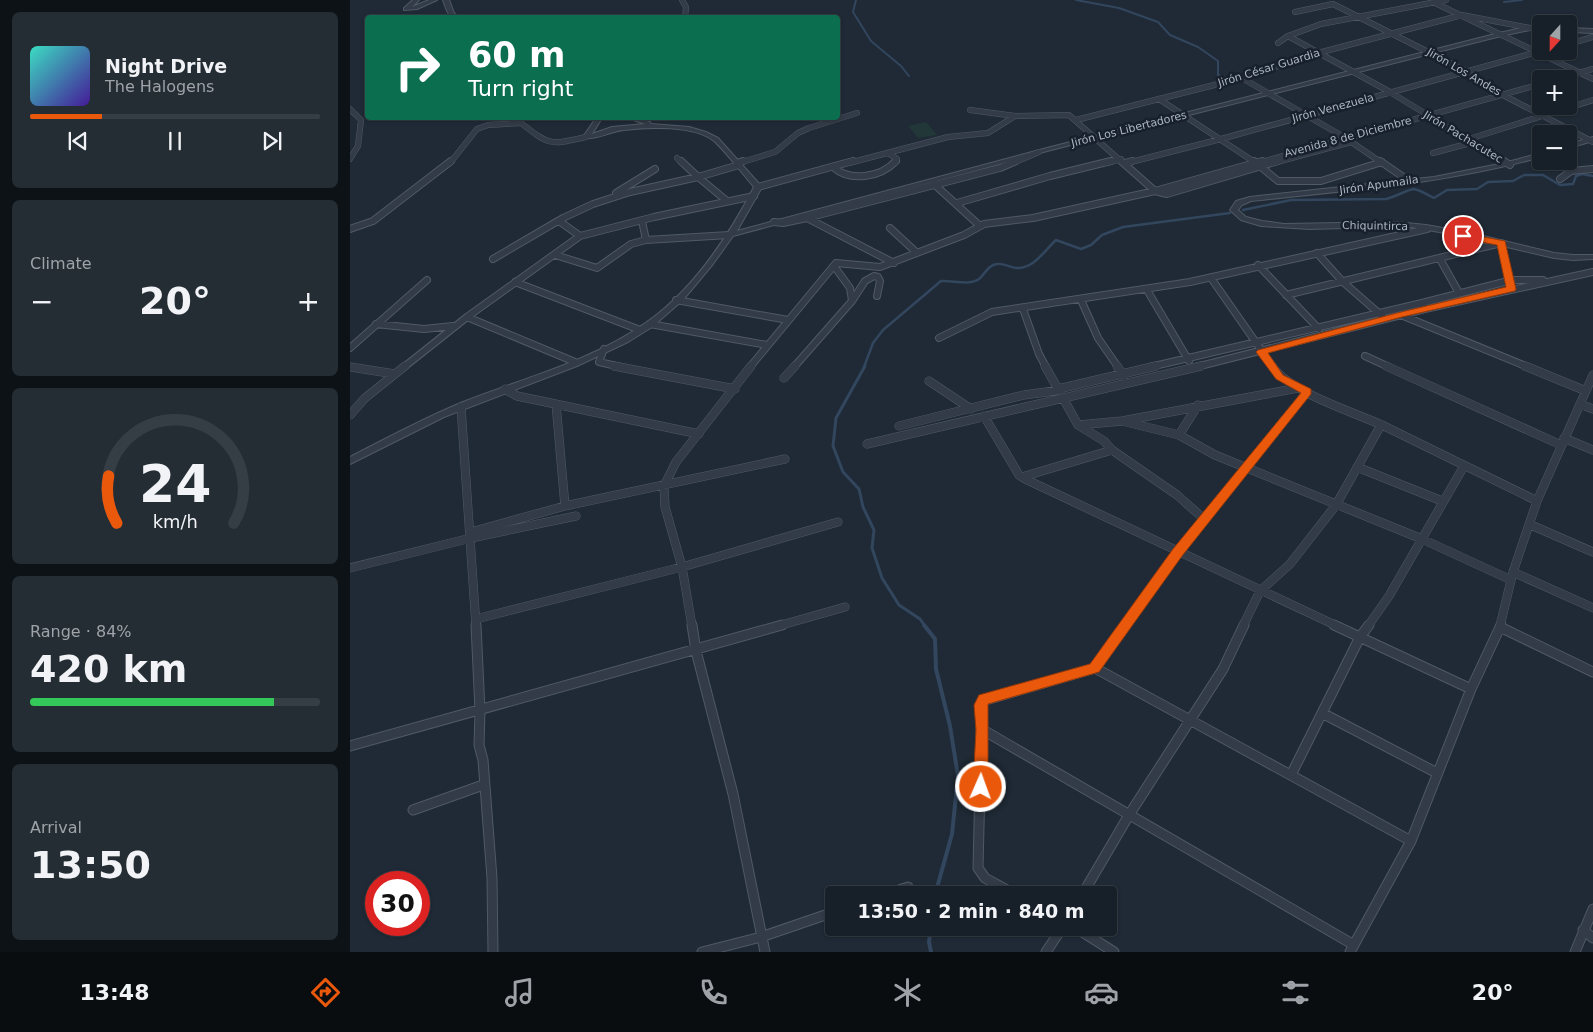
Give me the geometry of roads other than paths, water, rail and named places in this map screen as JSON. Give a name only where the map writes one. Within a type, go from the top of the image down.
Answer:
[{"type":"street","points":[[416,0],[406,9],[412,9],[434,0]]},
{"type":"street","points":[[446,0],[453,15]]},
{"type":"street","points":[[682,0],[686,7],[685,15]]},
{"type":"street","points":[[1278,43],[1289,35],[1357,16],[1430,1],[1446,0]]},
{"type":"street","points":[[1430,1],[1532,48]]},
{"type":"street","name":"Jirón Los Andes","points":[[1295,12],[1333,4],[1429,52],[1503,95],[1592,140]]},
{"type":"street","points":[[1462,16],[1530,28]]},
{"type":"street","name":"Jirón César Guardia","points":[[1076,120],[1242,78],[1318,53],[1462,16]]},
{"type":"street","name":"Jirón Los Libertadores","points":[[729,235],[933,183],[1097,137],[1530,28]]},
{"type":"street","points":[[1578,30],[1593,31]]},
{"type":"street","name":"Jirón Pachacutec","points":[[1289,35],[1390,92],[1510,165]]},
{"type":"street","points":[[1578,41],[1593,37]]},
{"type":"street","name":"Jirón Venezuela","points":[[957,203],[1050,176],[1220,139],[1532,53]]},
{"type":"street","points":[[1555,60],[1593,79]]},
{"type":"street","points":[[1579,73],[1593,69]]},
{"type":"street","points":[[1242,78],[1307,114],[1409,181]]},
{"type":"street","name":"Avenida 8 de Diciembre","points":[[1258,165],[1344,137],[1532,87]]},
{"type":"street","points":[[1159,99],[1186,115],[1278,181],[1321,181],[1382,162]]},
{"type":"street","points":[[1433,153],[1593,100]]},
{"type":"street","points":[[350,109],[361,120],[361,130],[356,153],[350,159]]},
{"type":"street","points":[[970,110],[1015,116],[1066,114],[1097,137],[1155,191]]},
{"type":"street","points":[[840,118],[857,113]]},
{"type":"street","points":[[758,187],[948,137],[988,133],[1015,116]]},
{"type":"street","points":[[586,137],[598,120]]},
{"type":"street","points":[[639,120],[711,136],[719,141],[758,187]]},
{"type":"street","points":[[608,198],[698,177],[738,165],[775,152],[798,133],[835,120]]},
{"type":"street","points":[[350,229],[373,220],[449,164],[462,151],[469,136],[483,126],[522,123],[539,139],[549,143],[586,137],[609,130],[659,125]]},
{"type":"street","points":[[1577,144],[1592,140]]},
{"type":"street","points":[[765,952],[733,794],[696,651],[682,567],[665,507],[664,486],[676,462],[735,389],[767,345],[834,266],[842,261],[865,268],[880,267],[894,263],[980,226],[1033,218],[1155,191],[1169,194],[1258,165],[1351,142]]},
{"type":"street","points":[[833,167],[842,175],[860,177],[895,163],[897,159],[888,153]]},
{"type":"street","points":[[677,158],[727,201]]},
{"type":"street","name":"Jirón Apumaila","points":[[1244,220],[1234,210],[1239,203],[1250,198],[1409,181],[1510,165],[1532,158]]},
{"type":"street","points":[[493,259],[559,221],[608,198],[655,169]]},
{"type":"street","points":[[1560,179],[1571,171],[1593,169]]},
{"type":"street","points":[[933,183],[980,226]]},
{"type":"street","points":[[350,461],[460,407],[604,349],[650,324],[676,300],[707,265],[729,235],[758,187]]},
{"type":"street","points":[[350,415],[365,398],[467,317],[580,236],[754,196]]},
{"type":"street","points":[[804,217],[894,263]]},
{"type":"street","name":"Chiquintirca","points":[[1244,220],[1272,226],[1396,224],[1427,228],[1501,243],[1568,259],[1593,257]]},
{"type":"street","points":[[559,221],[580,236]]},
{"type":"street","points":[[642,221],[646,240]]},
{"type":"street","points":[[890,228],[917,253]]},
{"type":"street","points":[[938,338],[980,316],[992,312],[1147,290],[1211,278],[1427,228]]},
{"type":"street","points":[[555,254],[594,268],[600,266],[631,244],[646,240],[729,235]]},
{"type":"street","points":[[1286,295],[1501,243],[1512,289]]},
{"type":"street","points":[[1317,253],[1342,281],[1383,316]]},
{"type":"street","points":[[1440,259],[1459,293]]},
{"type":"street","points":[[834,266],[850,288],[852,301]]},
{"type":"street","points":[[1258,266],[1325,335]]},
{"type":"street","points":[[867,444],[1262,352],[1423,306],[1593,272]]},
{"type":"street","points":[[784,378],[842,314],[865,282],[874,276],[878,276],[880,281],[877,296]]},
{"type":"street","points":[[1211,278],[1280,377],[1298,388],[1381,425],[1537,501]]},
{"type":"street","points":[[899,426],[971,408],[1079,386],[1122,373],[1255,343],[1317,326],[1400,315],[1459,293],[1510,280],[1533,279],[1550,281]]},
{"type":"street","points":[[350,348],[427,280]]},
{"type":"street","points":[[515,282],[640,330]]},
{"type":"street","points":[[1147,290],[1193,367]]},
{"type":"street","points":[[676,300],[788,320]]},
{"type":"street","points":[[1082,300],[1098,338],[1128,382]]},
{"type":"street","points":[[1023,309],[1039,354],[1058,389],[1077,394]]},
{"type":"street","points":[[1400,315],[1586,391]]},
{"type":"street","points":[[467,317],[574,362]]},
{"type":"street","points":[[376,324],[430,330],[457,325]]},
{"type":"street","points":[[650,324],[767,345]]},
{"type":"street","points":[[604,349],[599,362],[606,365],[675,376],[735,389]]},
{"type":"street","points":[[1365,356],[1482,411],[1562,441],[1593,450]]},
{"type":"street","points":[[350,367],[395,374]]},
{"type":"street","points":[[983,730],[1352,949],[1411,841],[1471,689],[1500,627],[1512,576],[1531,525],[1537,501],[1562,441],[1593,377]]},
{"type":"street","points":[[929,381],[971,408]]},
{"type":"street","points":[[1078,425],[1122,422],[1198,405],[1298,388]]},
{"type":"street","points":[[505,389],[517,396],[699,434]]},
{"type":"street","points":[[1000,886],[985,878],[978,868],[983,730],[981,705],[983,699],[1095,668],[1204,519],[1307,392]]},
{"type":"street","points":[[1063,398],[1078,425],[1104,441],[1112,450],[1177,495],[1204,519]]},
{"type":"street","points":[[556,404],[565,506]]},
{"type":"street","points":[[1580,404],[1593,409]]},
{"type":"street","points":[[1179,435],[1198,405]]},
{"type":"street","points":[[460,407],[476,619],[480,711],[479,745],[483,760],[483,785],[492,878],[493,952]]},
{"type":"street","points":[[984,416],[1022,477],[1178,553],[1471,689]]},
{"type":"street","points":[[1122,422],[1179,435],[1216,455],[1246,468],[1593,608]]},
{"type":"street","points":[[1087,886],[1129,815],[1191,721],[1222,669],[1260,591],[1290,564],[1336,505],[1381,425]]},
{"type":"street","points":[[1022,477],[1112,450]]},
{"type":"street","points":[[350,568],[471,535],[565,506],[785,459]]},
{"type":"street","points":[[1291,775],[1360,637],[1376,616],[1464,466]]},
{"type":"street","points":[[1357,467],[1442,501]]},
{"type":"street","points":[[471,535],[576,516]]},
{"type":"street","points":[[476,619],[682,567],[838,522]]},
{"type":"street","points":[[1531,525],[1593,552]]},
{"type":"street","points":[[350,746],[696,651],[845,607]]},
{"type":"street","points":[[1500,627],[1593,672]]},
{"type":"street","points":[[1095,668],[1411,841]]},
{"type":"street","points":[[1322,713],[1437,773]]},
{"type":"street","points":[[413,810],[483,785]]},
{"type":"street","points":[[1575,952],[1593,909]]},
{"type":"street","points":[[702,952],[761,937],[825,915]]},
{"type":"street","points":[[1583,930],[1593,938]]},
{"type":"street","points":[[1046,952],[1057,936]]},
{"type":"street","points":[[1089,936],[1114,952]]},
{"type":"waterway","points":[[856,0],[853,12],[871,41],[901,66],[909,76]]},
{"type":"waterway","points":[[1076,0],[1119,8],[1158,22],[1170,35],[1198,47],[1218,61],[1218,75],[1229,78]]},
{"type":"waterway","points":[[1504,2],[1522,0]]},
{"type":"waterway","points":[[1243,210],[1291,200],[1386,199],[1414,189],[1434,198],[1447,190],[1477,189],[1488,182],[1513,181],[1524,175],[1543,175],[1560,185],[1573,184],[1576,176],[1582,174],[1593,176]]},
{"type":"waterway","points":[[864,367],[873,343],[883,330],[941,281],[975,281],[991,266],[997,264],[1016,268],[1028,266],[1056,240],[1081,249],[1091,245],[1102,235],[1123,227],[1230,213]]},
{"type":"waterway","points":[[865,366],[836,418],[833,446],[843,472],[859,489],[863,507],[874,530],[872,548],[882,578],[899,605],[920,619],[925,626]]},
{"type":"waterway","points":[[924,625],[935,639],[936,669],[950,726],[958,776],[952,834],[938,886]]},
{"type":"waterway","points":[[930,936],[931,952]]}]
